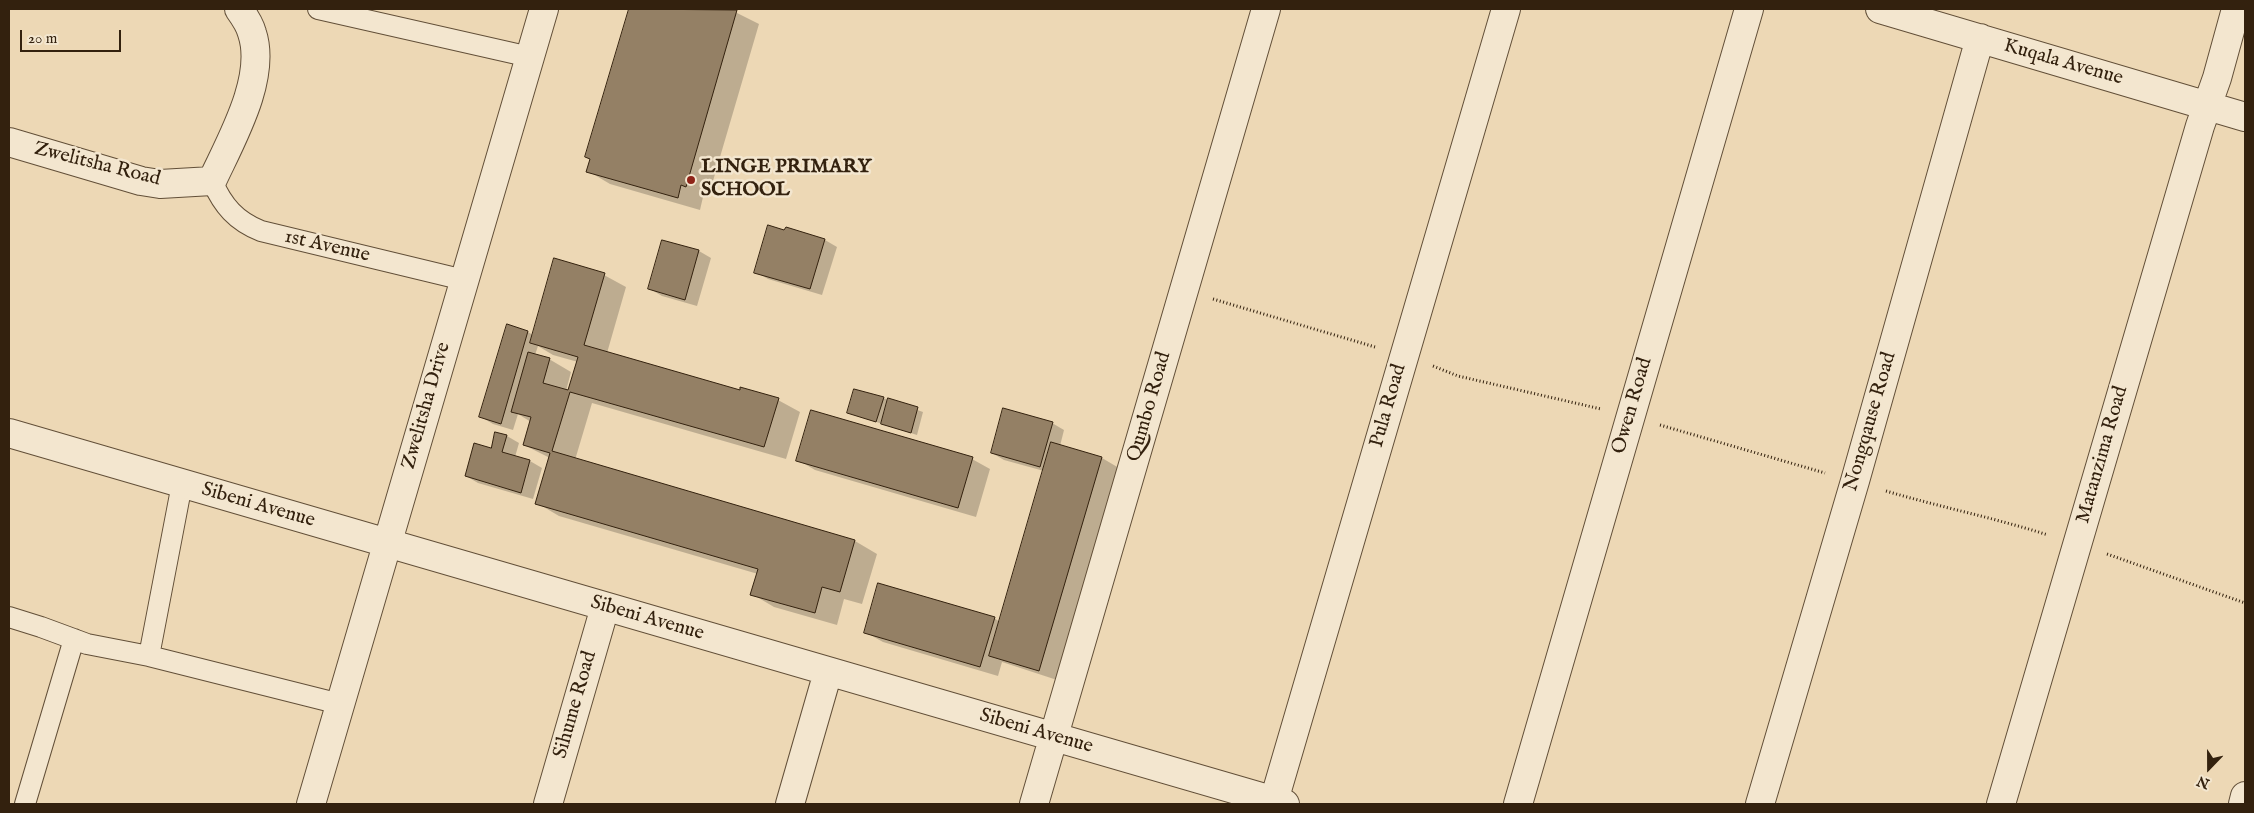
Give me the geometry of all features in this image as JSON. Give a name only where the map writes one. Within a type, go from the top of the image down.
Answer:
[{"type":"street","points":[[212,181],[243,113],[254,70],[255,50],[252,32],[239,9]]},
{"type":"street","name":"Zwelitsha Drive","points":[[311,804],[544,9]]},
{"type":"street","name":"Qumbo Road","points":[[1034,804],[1266,9]]},
{"type":"street","name":"Pula Road","points":[[1278,803],[1506,9]]},
{"type":"street","name":"Owen Road","points":[[1518,804],[1749,9]]},
{"type":"street","name":"Kuqala Avenue","points":[[1880,9],[2245,117]]},
{"type":"street","name":"Matanzima Road","points":[[2001,804],[2236,9]]},
{"type":"street","name":"Nongqause Road","points":[[1760,804],[1855,481],[1980,38]]},
{"type":"street","name":"Zwelitsha Road","points":[[9,142],[141,181],[160,184],[212,181]]},
{"type":"street","name":"Sibeni Avenue","points":[[9,433],[1278,803]]},
{"type":"street","name":"Sihume Road","points":[[548,804],[605,606]]},
{"type":"street","points":[[790,804],[828,672]]},
{"type":"street","points":[[2243,804],[2245,796]]},
{"type":"lane","points":[[318,9],[530,57]]},
{"type":"lane","name":"1st Avenue","points":[[212,181],[220,198],[232,214],[247,226],[464,280]]},
{"type":"lane","points":[[149,656],[182,484]]},
{"type":"lane","points":[[9,618],[103,648],[149,656],[340,704]]},
{"type":"lane","points":[[25,804],[74,639]]},
{"type":"path","points":[[2077,544],[2245,603]]},
{"type":"building","points":[[629,9],[737,10],[686,187],[681,185],[678,198],[586,172],[590,159],[585,157]]},
{"type":"building","points":[[768,225],[784,230],[786,227],[825,239],[810,289],[754,273]]},
{"type":"building","points":[[662,240],[699,250],[685,300],[648,289]]},
{"type":"building","points":[[554,258],[605,273],[584,345],[740,390],[740,387],[779,398],[764,447],[570,392],[552,451],[855,540],[840,592],[822,587],[815,613],[750,595],[758,569],[535,504],[550,453],[523,445],[531,417],[511,412],[528,352],[550,358],[543,383],[568,390],[578,357],[530,343]]},
{"type":"building","points":[[507,324],[528,331],[501,424],[479,417]]},
{"type":"building","points":[[854,389],[884,397],[876,422],[847,413]]},
{"type":"building","points":[[888,398],[918,407],[911,433],[881,424]]},
{"type":"building","points":[[1003,408],[1053,422],[1040,467],[991,453]]},
{"type":"building","points":[[811,410],[973,457],[958,508],[796,461]]},
{"type":"building","points":[[495,432],[507,435],[502,452],[530,460],[521,493],[465,476],[474,443],[491,448]]},
{"type":"building","points":[[1051,442],[1102,457],[1039,671],[989,656]]},
{"type":"building","points":[[878,583],[995,617],[980,667],[864,633]]},
{"type":"place","name":"LINGE PRIMARY SCHOOL","points":[[691,180]]}]
